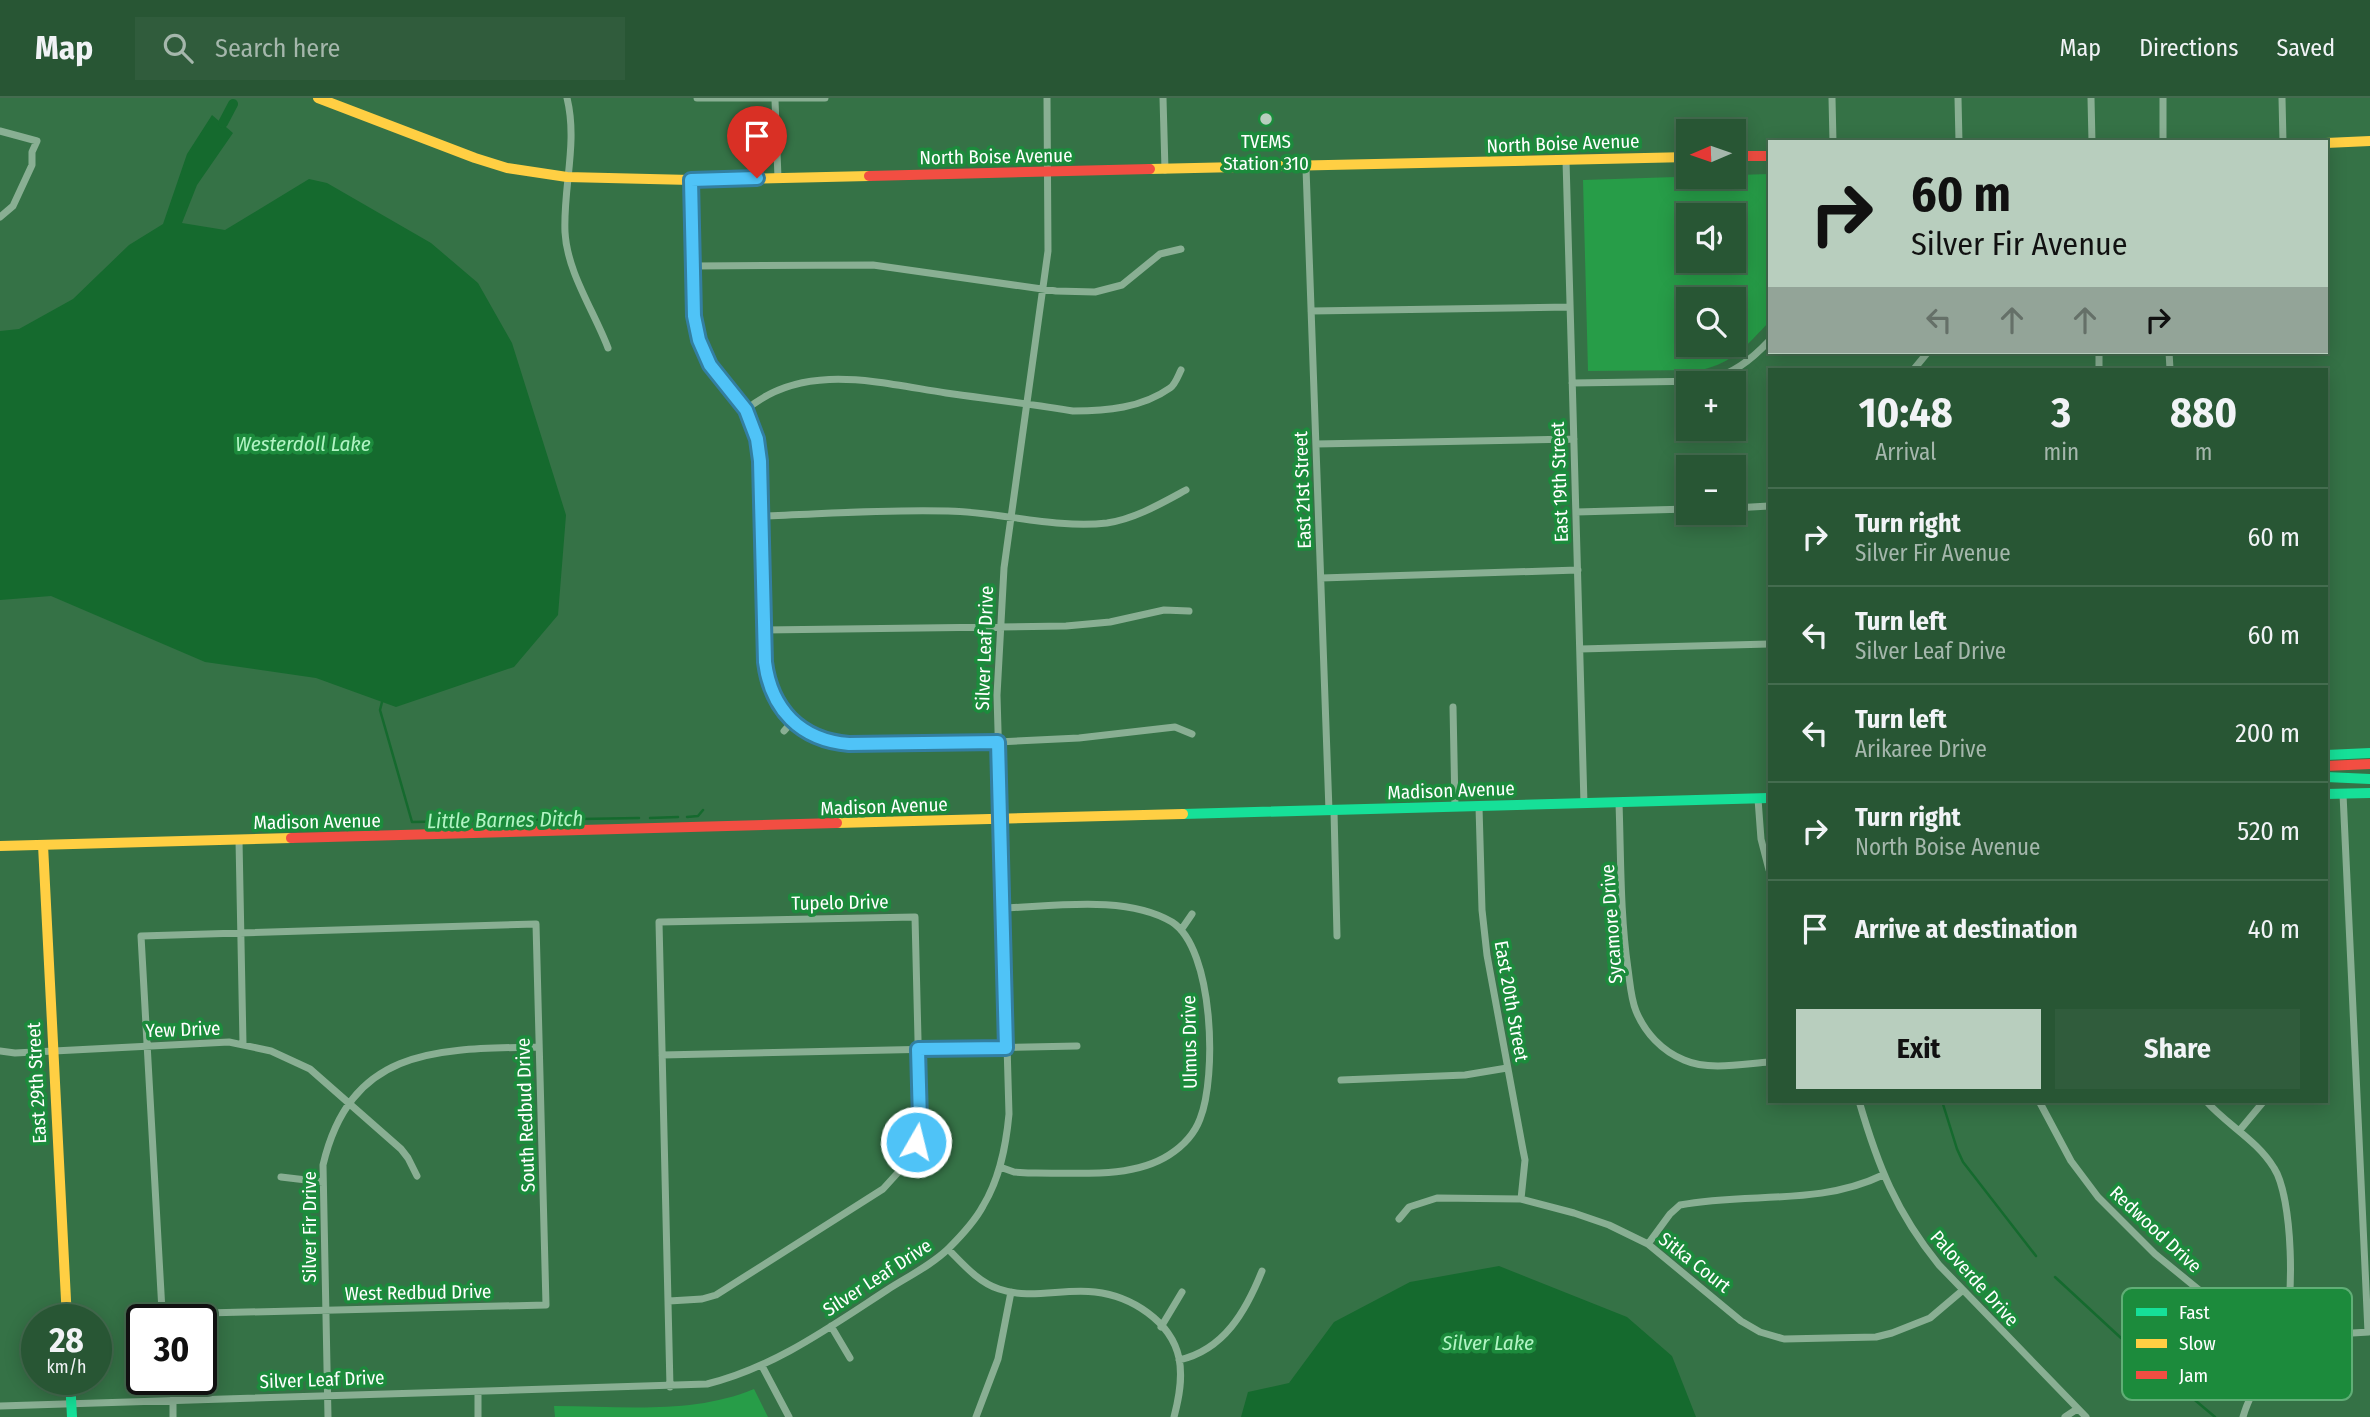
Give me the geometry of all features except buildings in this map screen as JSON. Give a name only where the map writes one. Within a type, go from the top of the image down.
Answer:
[{"type":"main road","name":"North Boise Avenue","points":[[318,98],[483,161],[526,172],[567,177],[691,180],[1306,168],[1676,157]]},
{"type":"main road","points":[[2328,143],[2370,142]]},
{"type":"main road","points":[[1746,156],[1768,156]]},
{"type":"main road","points":[[2328,755],[2370,752]]},
{"type":"main road","points":[[2328,766],[2370,764]]},
{"type":"main road","points":[[2328,777],[2370,779]]},
{"type":"main road","points":[[2328,794],[2370,793]]},
{"type":"main road","name":"Madison Avenue","points":[[0,846],[1763,799]]},
{"type":"main road","name":"East 29th Street","points":[[43,845],[66,1304]]},
{"type":"main road","points":[[71,1395],[72,1417]]},
{"type":"street","points":[[567,98],[572,127],[567,177],[567,244],[573,266],[608,348]]},
{"type":"street","points":[[697,98],[825,98]]},
{"type":"street","name":"Silver Leaf Drive","points":[[0,1406],[707,1384],[736,1377],[762,1366],[831,1326],[948,1249],[982,1208],[1000,1167],[1009,1114],[996,695],[1004,568],[1044,289],[1048,240],[1047,98]]},
{"type":"street","points":[[1163,98],[1165,170]]},
{"type":"street","points":[[1832,98],[1833,140]]},
{"type":"street","points":[[1958,98],[1959,140]]},
{"type":"street","points":[[2091,98],[2092,140]]},
{"type":"street","points":[[2163,98],[2163,140]]},
{"type":"street","points":[[2282,98],[2283,140]]},
{"type":"street","points":[[775,100],[778,178]]},
{"type":"street","points":[[0,131],[37,141],[32,152],[32,165],[13,206],[0,217]]},
{"type":"street","name":"East 19th Street","points":[[1566,160],[1584,804]]},
{"type":"street","name":"East 21st Street","points":[[1306,168],[1337,936]]},
{"type":"street","points":[[691,180],[694,316],[702,348],[710,365],[746,410],[759,450],[767,679],[782,711],[792,722],[815,736],[839,744],[1079,738],[1175,727],[1192,734]]},
{"type":"street","points":[[693,266],[873,265],[1044,289],[1103,291],[1130,280],[1160,254],[1181,249]]},
{"type":"street","points":[[1311,312],[1570,307]]},
{"type":"street","points":[[1572,383],[1706,381],[1742,366],[1768,342]]},
{"type":"street","points":[[1915,368],[1926,354]]},
{"type":"street","points":[[746,410],[766,397],[793,386],[844,378],[1073,411],[1098,411],[1126,407],[1172,387],[1181,370]]},
{"type":"street","points":[[1316,444],[1574,439]]},
{"type":"street","points":[[761,516],[947,510],[1053,523],[1109,523],[1147,510],[1186,491]]},
{"type":"street","points":[[1746,507],[1768,506]]},
{"type":"street","points":[[1576,512],[1676,509]]},
{"type":"street","points":[[1321,578],[1578,570]]},
{"type":"street","points":[[764,630],[1077,625],[1133,618],[1164,610],[1189,611]]},
{"type":"street","points":[[1580,649],[1768,644]]},
{"type":"street","points":[[1453,707],[1455,807]]},
{"type":"street","points":[[784,731],[792,722]]},
{"type":"street","points":[[2343,794],[2369,1332]]},
{"type":"street","points":[[1763,799],[1761,839],[1768,866]]},
{"type":"street","name":"Sycamore Drive","points":[[1619,803],[1625,944],[1635,1009],[1643,1026],[1654,1041],[1685,1061],[1702,1065],[1768,1062]]},
{"type":"street","name":"East 20th Street","points":[[1479,807],[1486,954],[1525,1160],[1521,1199]]},
{"type":"street","points":[[239,840],[243,1044]]},
{"type":"street","points":[[1004,908],[1123,905],[1149,912],[1181,930],[1192,914]]},
{"type":"street","name":"Tupelo Drive","points":[[669,1301],[702,1299],[732,1286],[883,1189],[911,1154],[920,1121],[915,917],[659,922],[670,1387]]},
{"type":"street","name":"South Redbud Drive","points":[[241,932],[536,924],[546,1304]]},
{"type":"street","name":"Ulmus Drive","points":[[1000,1167],[1028,1173],[1119,1171],[1157,1161],[1188,1140],[1201,1117],[1208,1086],[1208,1016],[1201,970],[1181,930]]},
{"type":"street","points":[[147,1045],[141,936],[241,932]]},
{"type":"street","name":"Yew Drive","points":[[0,1051],[52,1051],[222,1042],[260,1047],[293,1059],[310,1069],[401,1149],[417,1176]]},
{"type":"street","name":"West Redbud Drive","points":[[147,1045],[162,1311],[165,1314],[546,1304]]},
{"type":"street","points":[[662,1055],[1077,1046]]},
{"type":"street","name":"Silver Fir Drive","points":[[328,1417],[323,1165],[329,1145],[350,1104],[389,1068],[414,1057],[454,1050],[539,1047]]},
{"type":"street","points":[[1341,1080],[1458,1076],[1507,1068]]},
{"type":"street","name":"Paloverde Drive","points":[[1860,1103],[1884,1175],[1917,1238],[1963,1290],[2086,1417]]},
{"type":"street","name":"Redwood Drive","points":[[2040,1103],[2071,1161],[2098,1197],[2130,1232],[2197,1288]]},
{"type":"street","points":[[2208,1103],[2274,1166],[2283,1192],[2287,1220],[2291,1288]]},
{"type":"street","points":[[2239,1131],[2262,1103]]},
{"type":"street","points":[[1648,1244],[1680,1205],[1818,1195],[1858,1186],[1884,1175]]},
{"type":"street","points":[[281,1177],[323,1182]]},
{"type":"street","name":"Sitka Court","points":[[1399,1219],[1409,1207],[1437,1198],[1521,1199],[1574,1213],[1609,1225],[1648,1244],[1741,1321],[1760,1332],[1784,1339],[1876,1337],[1892,1333],[1930,1318],[1963,1290]]},
{"type":"street","points":[[948,1249],[976,1276],[999,1289],[1024,1294],[1094,1291],[1114,1295],[1142,1307],[1170,1337],[1179,1360],[1180,1388],[1174,1417]]},
{"type":"street","points":[[1179,1360],[1204,1351],[1227,1334],[1253,1294],[1262,1271]]},
{"type":"street","points":[[976,1417],[998,1360],[1011,1292]]},
{"type":"street","points":[[1161,1327],[1182,1292]]},
{"type":"street","points":[[831,1326],[850,1358]]},
{"type":"street","points":[[762,1366],[789,1417]]},
{"type":"street","points":[[478,1392],[478,1417]]},
{"type":"street","points":[[173,1400],[173,1417]]},
{"type":"street","points":[[2242,1417],[2251,1400]]},
{"type":"street","points":[[2065,1417],[2077,1409]]},
{"type":"shaded area","points":[[1768,174],[1768,323],[1746,345],[1746,287],[1676,287],[1676,357],[1732,357],[1701,370],[1588,371],[1583,180],[1676,177],[1676,189],[1746,189],[1746,175]]},
{"type":"shaded area","points":[[754,1389],[768,1417],[555,1417],[554,1406],[681,1406],[706,1403]]},
{"type":"water","name":"Westerdoll Lake","points":[[212,115],[233,133],[197,185],[182,223],[225,230],[309,179],[327,183],[431,243],[478,283],[512,343],[566,515],[558,615],[514,667],[396,707],[316,678],[205,662],[51,596],[0,600],[0,331],[19,329],[73,299],[129,245],[163,224],[187,154]]},
{"type":"water","name":"Silver Lake","points":[[1499,1266],[1627,1317],[1672,1356],[1696,1417],[1241,1417],[1248,1392],[1289,1383],[1334,1322],[1410,1282]]},
{"type":"waterway","points":[[223,123],[233,104]]},
{"type":"waterway","name":"Little Barnes Ditch","points":[[382,702],[380,710],[412,822],[639,818]]},
{"type":"waterway","name":"Little Barnes Ditch","points":[[687,817],[698,816],[703,810]]},
{"type":"waterway","name":"Little Barnes Ditch","points":[[650,818],[678,817]]},
{"type":"waterway","name":"Little Barnes Ditch","points":[[1943,1103],[1963,1162],[2036,1256]]},
{"type":"waterway","name":"Little Barnes Ditch","points":[[2055,1277],[2122,1339]]},
{"type":"waterway","name":"Little Barnes Ditch","points":[[2195,1400],[2215,1417]]},
{"type":"traffic: fast","points":[[2328,755],[2370,753]]},
{"type":"traffic: fast","points":[[2328,777],[2370,779]]},
{"type":"traffic: fast","points":[[2328,794],[2370,793]]},
{"type":"traffic: fast","points":[[1183,814],[1768,798]]},
{"type":"traffic: fast","points":[[71,1395],[72,1417]]},
{"type":"traffic: slow","points":[[318,98],[475,158],[507,168],[567,177],[691,180],[869,176]]},
{"type":"traffic: slow","points":[[2328,143],[2370,141]]},
{"type":"traffic: slow","points":[[1150,169],[1676,157]]},
{"type":"traffic: slow","points":[[837,823],[1183,814]]},
{"type":"traffic: slow","points":[[0,846],[291,838]]},
{"type":"traffic: slow","points":[[43,845],[66,1304]]},
{"type":"traffic: jam","points":[[1746,156],[1768,156]]},
{"type":"traffic: jam","points":[[869,176],[1150,169]]},
{"type":"traffic: jam","points":[[2328,766],[2370,764]]},
{"type":"traffic: jam","points":[[291,838],[837,823]]},
{"type":"place","name":"TVEMS Station 310","points":[[1266,119]]},
{"type":"route","points":[[757,178],[691,180],[694,316],[705,357],[746,410],[757,439],[760,461],[765,662],[770,688],[782,711],[792,722],[826,741],[839,744],[998,742],[1006,1048],[918,1049],[921,1106],[916,1142]]}]
